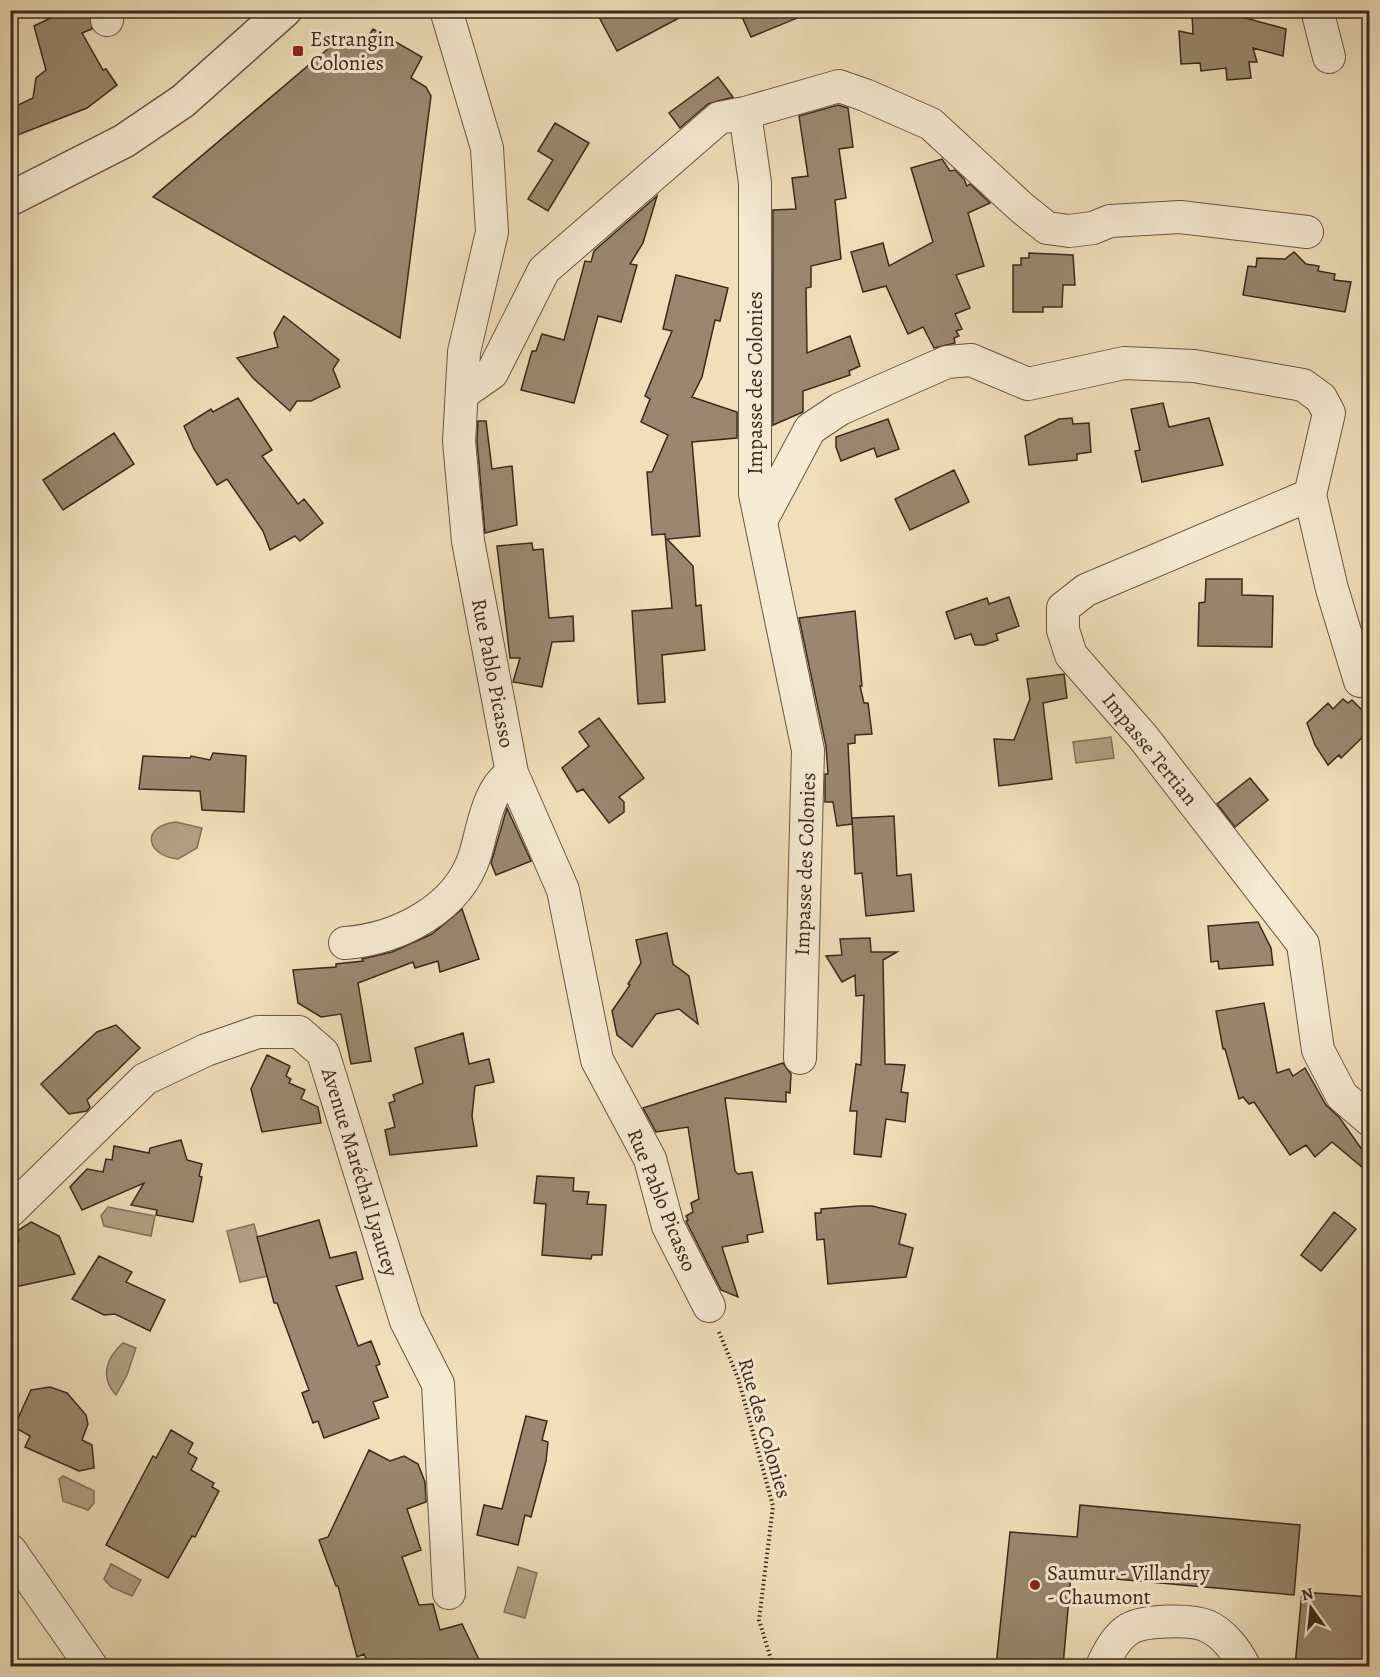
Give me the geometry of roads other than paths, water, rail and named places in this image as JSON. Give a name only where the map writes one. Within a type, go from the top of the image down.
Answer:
[{"type":"street","points":[[10,199],[124,141],[173,107],[285,10]]},
{"type":"street","name":"Rue Pablo Picasso","points":[[446,10],[487,148],[492,232],[464,352],[459,441],[468,541],[512,773],[563,890],[597,1060],[650,1159],[668,1226],[709,1306]]},
{"type":"street","points":[[1317,10],[1329,57]]},
{"type":"street","points":[[462,394],[492,373],[544,270],[719,118],[746,113],[839,86],[931,124],[1047,228],[1069,231],[1093,228],[1110,221],[1180,217],[1307,232]]},
{"type":"street","name":"Impasse des Colonies","points":[[746,113],[755,183],[755,494],[781,632],[808,750],[800,1058]]},
{"type":"street","points":[[761,521],[810,429],[840,409],[947,362],[971,360],[1028,384],[1124,363],[1194,366],[1303,385],[1322,398],[1329,413],[1310,495],[1332,589],[1360,681]]},
{"type":"street","name":"Impasse Tertian","points":[[1310,495],[1086,590],[1063,608],[1063,630],[1071,655],[1143,737],[1303,944],[1318,1050],[1342,1096],[1370,1120]]},
{"type":"street","points":[[345,943],[365,941],[417,923],[439,907],[468,872],[484,817],[504,778],[512,773]]},
{"type":"street","name":"Avenue Maréchal Lyautey","points":[[10,1211],[145,1079],[206,1050],[258,1032],[299,1032],[323,1053],[406,1321],[438,1384],[449,1593]]},
{"type":"street","points":[[10,1550],[91,1666]]},
{"type":"street","points":[[1102,1666],[1109,1651],[1128,1629],[1148,1623],[1167,1622],[1206,1625],[1230,1643],[1244,1666]]},
{"type":"place","name":"Estrangin Colonies","points":[[298,51]]},
{"type":"place","name":"Saumur - Villandry - Chaumont","points":[[1035,1585]]}]
